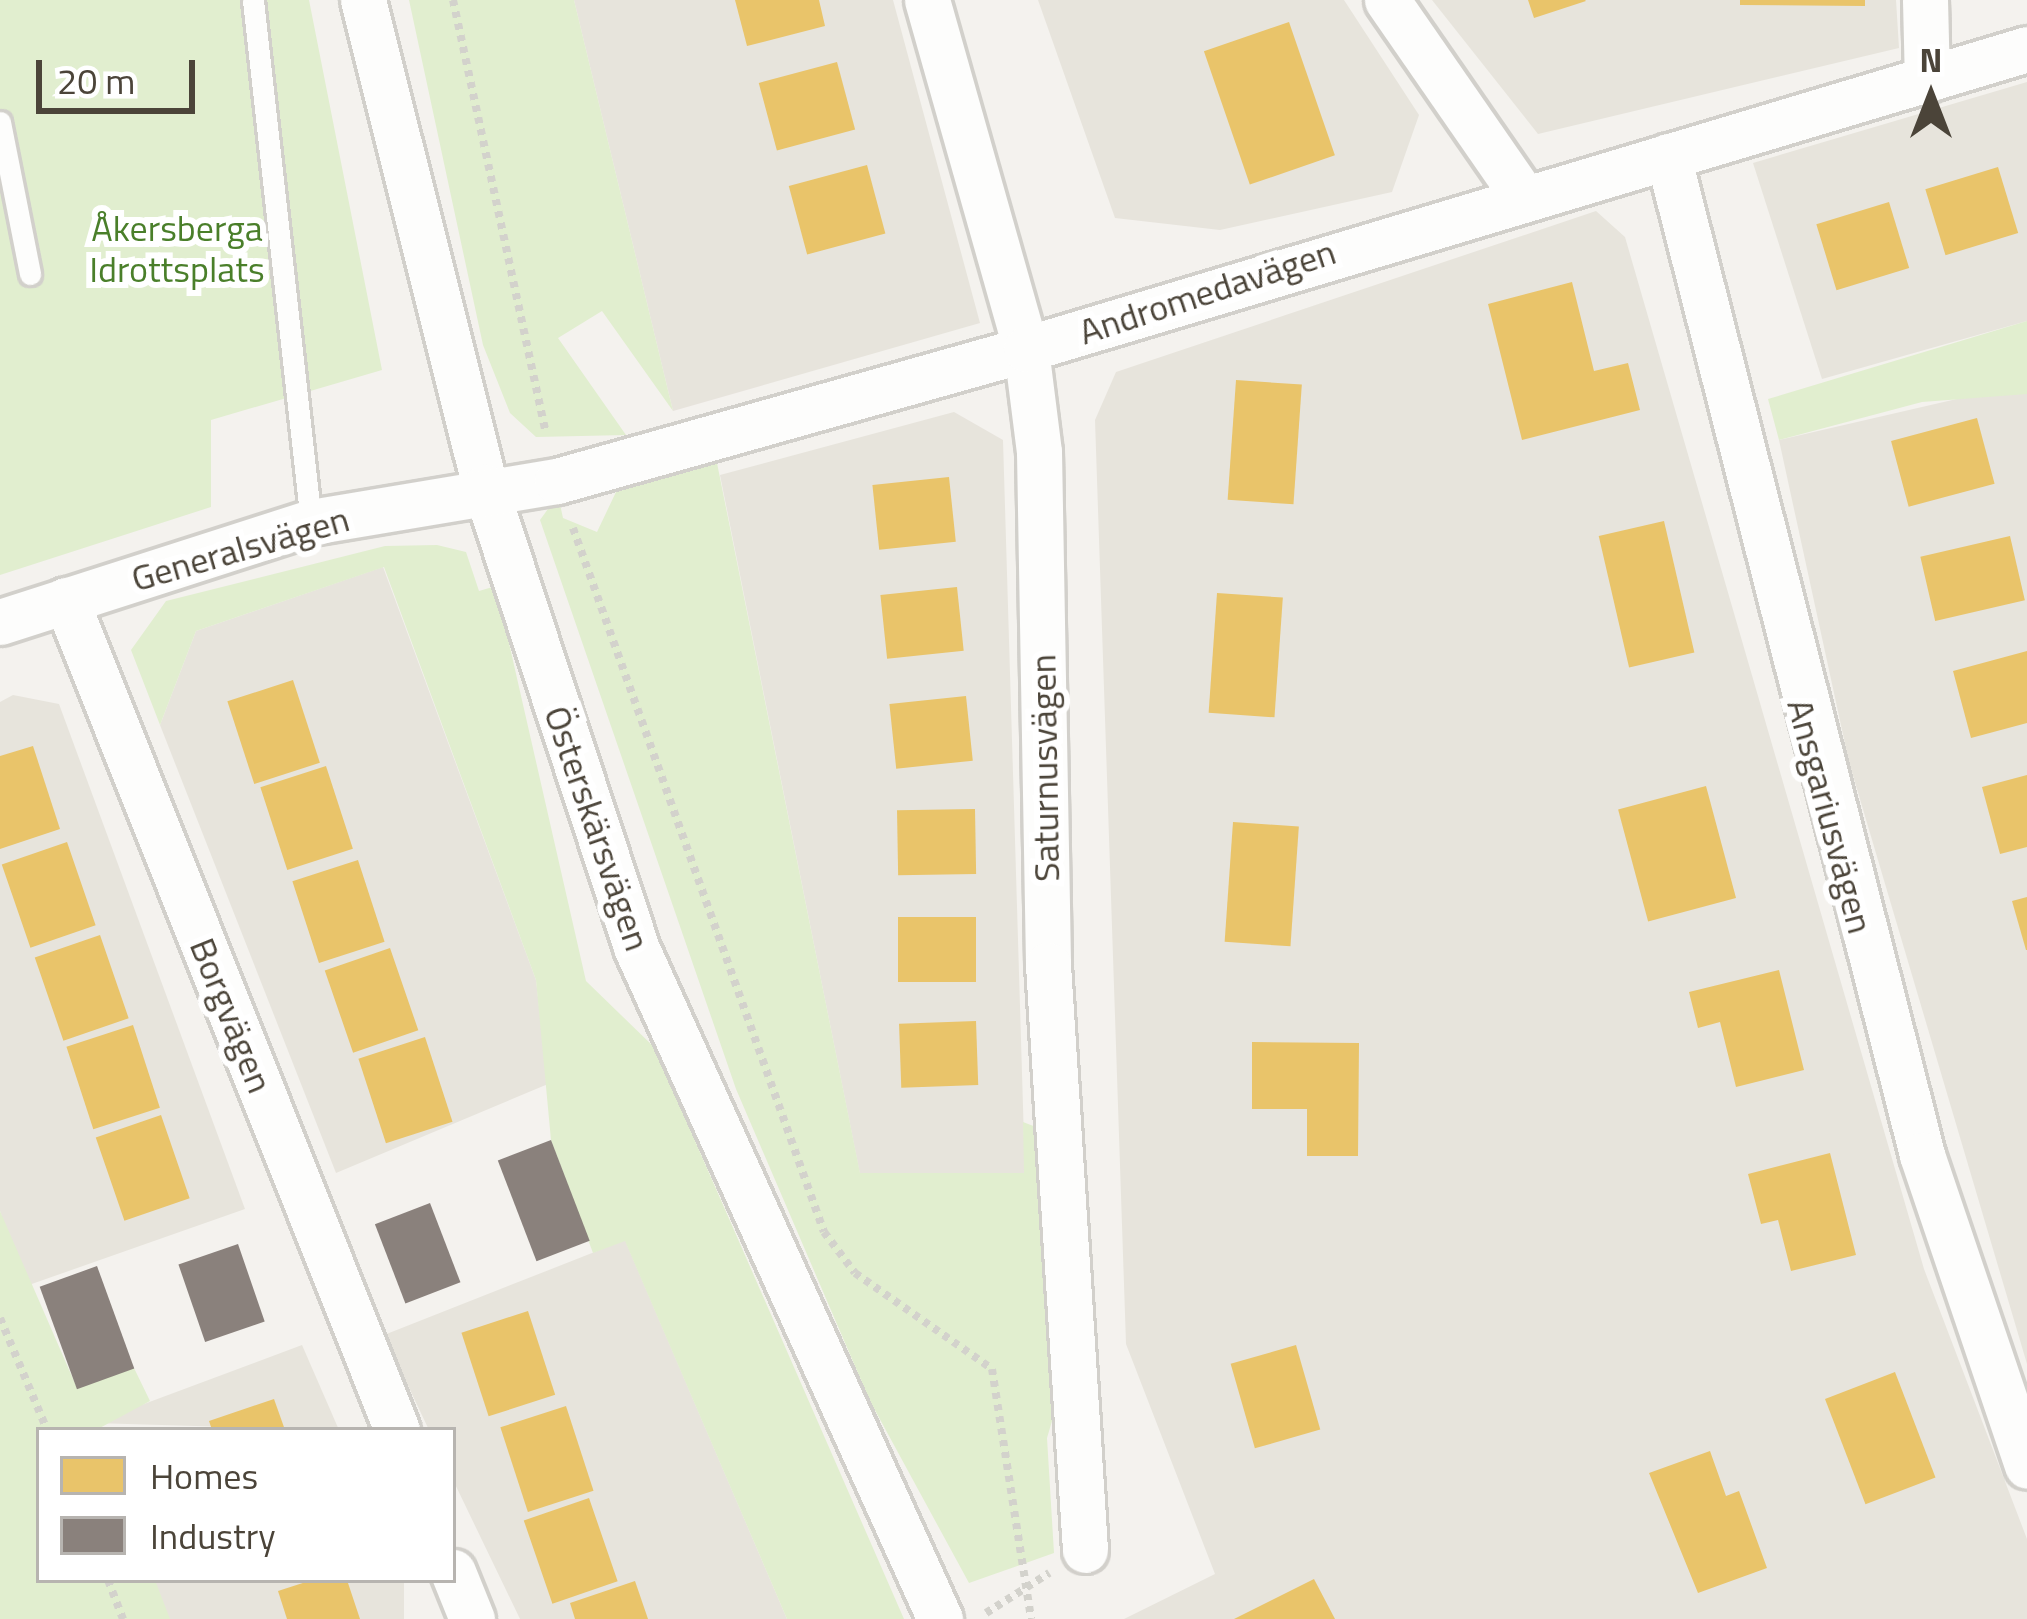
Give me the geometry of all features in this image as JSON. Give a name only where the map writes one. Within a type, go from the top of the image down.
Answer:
[{"type":"street","name":"Österskärsvägen","points":[[363,0],[484,487],[636,947],[940,1619]]},
{"type":"street","name":"Saturnusvägen","points":[[927,0],[1027,349],[1039,452],[1048,964],[1085,1550]]},
{"type":"street","points":[[1388,0],[1520,193]]},
{"type":"street","points":[[1925,0],[1927,80]]},
{"type":"street","name":"Andromedavägen","points":[[484,487],[557,481],[1027,349],[1520,193],[1668,156],[2027,50]]},
{"type":"street","name":"Ansgariusvägen","points":[[1668,156],[1922,1155],[2027,1466]]},
{"type":"street","name":"Generalsvägen","points":[[0,622],[311,523],[484,487]]},
{"type":"street","name":"Borgvägen","points":[[67,600],[396,1427]]},
{"type":"street","points":[[456,1579],[472,1619]]},
{"type":"lane","points":[[253,0],[311,523]]},
{"type":"lane","points":[[0,122],[30,274]]},
{"type":"path","points":[[453,0],[557,481],[824,1232],[855,1274],[992,1369],[1031,1619]]},
{"type":"path","points":[[0,1318],[45,1427]]},
{"type":"path","points":[[974,1619],[1024,1593],[1085,1550]]},
{"type":"path","points":[[109,1583],[124,1619]]},
{"type":"shaded area","points":[[574,0],[893,0],[980,323],[673,411]]},
{"type":"shaded area","points":[[1038,0],[1344,0],[1419,115],[1392,192],[1220,230],[1115,218]]},
{"type":"shaded area","points":[[1432,0],[1896,0],[1899,48],[1538,134]]},
{"type":"shaded area","points":[[2027,82],[2027,321],[1822,379],[1753,163]]},
{"type":"shaded area","points":[[1596,211],[1625,237],[1924,1269],[2027,1539],[2027,1619],[1124,1619],[1215,1574],[1126,1344],[1095,420],[1116,372]]},
{"type":"shaded area","points":[[2000,389],[2027,394],[2027,1364],[1849,762],[1779,440]]},
{"type":"shaded area","points":[[954,412],[1003,440],[1025,1173],[860,1174],[720,475]]},
{"type":"shaded area","points":[[383,567],[536,980],[548,1084],[336,1173],[160,725],[196,631]]},
{"type":"shaded area","points":[[13,695],[59,704],[245,1209],[26,1286],[0,1211],[0,702]]},
{"type":"shaded area","points":[[625,1240],[787,1619],[520,1619],[456,1486],[456,1427],[428,1427],[384,1335]]},
{"type":"shaded area","points":[[302,1345],[338,1427],[234,1427],[93,1423]]},
{"type":"shaded area","points":[[155,1583],[404,1583],[404,1619],[155,1619]]},
{"type":"green space","name":"Åkersberga Idrottsplats","points":[[0,0],[309,0],[382,370],[211,420],[211,507],[0,575]]},
{"type":"green space","points":[[409,0],[574,0],[673,411],[602,311],[558,338],[626,435],[536,437],[510,413],[483,345]]},
{"type":"green space","points":[[2027,321],[2027,394],[1922,402],[1779,440],[1768,399]]},
{"type":"green space","points":[[717,463],[860,1173],[1024,1173],[1023,1122],[1036,1127],[1062,1387],[1047,1438],[1054,1553],[969,1583],[870,1401],[736,1089],[540,520],[558,495],[563,518],[597,532],[616,492]]},
{"type":"green space","points":[[437,545],[466,552],[479,591],[496,586],[586,981],[654,1047],[904,1619],[787,1619],[625,1241],[593,1253],[551,1140],[536,980],[384,567],[196,631],[160,725],[131,650],[166,601],[385,546]]},
{"type":"green space","points":[[0,1211],[77,1388],[134,1368],[150,1401],[102,1427],[36,1427],[36,1583],[156,1583],[170,1619],[0,1619]]},
{"type":"building: Homes","points":[[735,0],[819,0],[825,26],[747,46]]},
{"type":"building: Homes","points":[[1528,0],[1585,0],[1586,1],[1534,18]]},
{"type":"building: Homes","points":[[1740,0],[1865,0],[1865,6],[1740,5]]},
{"type":"building: Homes","points":[[1289,22],[1335,155],[1250,185],[1204,51]]},
{"type":"building: Homes","points":[[837,62],[855,130],[777,151],[759,83]]},
{"type":"building: Homes","points":[[867,165],[885,234],[807,255],[789,186]]},
{"type":"building: Homes","points":[[1998,167],[2018,233],[1945,255],[1925,189]]},
{"type":"building: Homes","points":[[1889,202],[1909,268],[1836,290],[1816,224]]},
{"type":"building: Homes","points":[[1572,282],[1594,371],[1628,363],[1640,410],[1522,440],[1488,304]]},
{"type":"building: Homes","points":[[1236,380],[1302,385],[1293,504],[1228,500]]},
{"type":"building: Homes","points":[[1977,418],[1995,484],[1909,507],[1891,441]]},
{"type":"building: Homes","points":[[949,477],[956,542],[879,550],[872,485]]},
{"type":"building: Homes","points":[[1664,521],[1694,653],[1629,668],[1599,536]]},
{"type":"building: Homes","points":[[2010,536],[2025,600],[1935,621],[1920,557]]},
{"type":"building: Homes","points":[[957,587],[964,651],[887,659],[880,595]]},
{"type":"building: Homes","points":[[1217,593],[1283,598],[1274,717],[1209,713]]},
{"type":"building: Homes","points":[[2027,651],[2027,723],[1971,738],[1953,671]]},
{"type":"building: Homes","points":[[293,680],[320,763],[254,784],[227,701]]},
{"type":"building: Homes","points":[[966,696],[973,761],[896,769],[889,704]]},
{"type":"building: Homes","points":[[33,746],[60,829],[0,849],[0,756]]},
{"type":"building: Homes","points":[[326,766],[353,849],[287,870],[260,787]]},
{"type":"building: Homes","points":[[2027,775],[2027,847],[2000,854],[1982,787]]},
{"type":"building: Homes","points":[[1706,786],[1736,898],[1648,922],[1618,810]]},
{"type":"building: Homes","points":[[975,809],[976,874],[898,875],[897,810]]},
{"type":"building: Homes","points":[[1233,822],[1299,827],[1290,946],[1225,942]]},
{"type":"building: Homes","points":[[67,842],[96,925],[30,948],[2,864]]},
{"type":"building: Homes","points":[[358,860],[385,942],[319,963],[292,881]]},
{"type":"building: Homes","points":[[2027,897],[2027,950],[2026,950],[2012,901]]},
{"type":"building: Homes","points":[[898,917],[976,917],[976,982],[898,982]]},
{"type":"building: Homes","points":[[100,935],[129,1018],[63,1041],[35,957]]},
{"type":"building: Homes","points":[[390,948],[418,1030],[353,1053],[325,970]]},
{"type":"building: Homes","points":[[1779,970],[1804,1070],[1736,1087],[1720,1022],[1698,1028],[1689,992]]},
{"type":"building: Homes","points":[[976,1021],[978,1085],[901,1088],[899,1024]]},
{"type":"building: Homes","points":[[133,1025],[160,1108],[93,1129],[66,1047]]},
{"type":"building: Homes","points":[[425,1037],[453,1122],[386,1143],[358,1059]]},
{"type":"building: Homes","points":[[1252,1042],[1359,1043],[1358,1156],[1307,1156],[1307,1109],[1252,1109]]},
{"type":"building: Homes","points":[[161,1115],[190,1198],[124,1221],[96,1137]]},
{"type":"building: Homes","points":[[1830,1153],[1856,1255],[1791,1271],[1778,1220],[1761,1224],[1748,1174]]},
{"type":"building: Homes","points":[[528,1311],[555,1395],[489,1416],[461,1333]]},
{"type":"building: Homes","points":[[1296,1345],[1320,1430],[1255,1448],[1231,1364]]},
{"type":"building: Homes","points":[[1895,1372],[1935,1477],[1865,1504],[1825,1399]]},
{"type":"building: Homes","points":[[274,1399],[284,1427],[211,1427],[209,1421]]},
{"type":"building: Homes","points":[[566,1406],[594,1491],[528,1512],[500,1427]]},
{"type":"building: Homes","points":[[1710,1451],[1726,1496],[1739,1491],[1767,1568],[1698,1593],[1649,1473]]},
{"type":"building: Homes","points":[[589,1498],[618,1581],[552,1604],[524,1520]]},
{"type":"building: Homes","points":[[1314,1579],[1335,1619],[1234,1619]]},
{"type":"building: Homes","points":[[635,1581],[648,1619],[575,1619],[570,1603]]},
{"type":"building: Homes","points":[[303,1583],[348,1583],[360,1619],[287,1619],[278,1591]]},
{"type":"building: Industry","points":[[551,1140],[590,1241],[536,1261],[498,1160]]},
{"type":"building: Industry","points":[[430,1203],[460,1282],[405,1303],[375,1224]]},
{"type":"building: Industry","points":[[238,1244],[265,1322],[205,1342],[178,1265]]},
{"type":"building: Industry","points":[[97,1266],[134,1368],[77,1389],[40,1287]]}]
